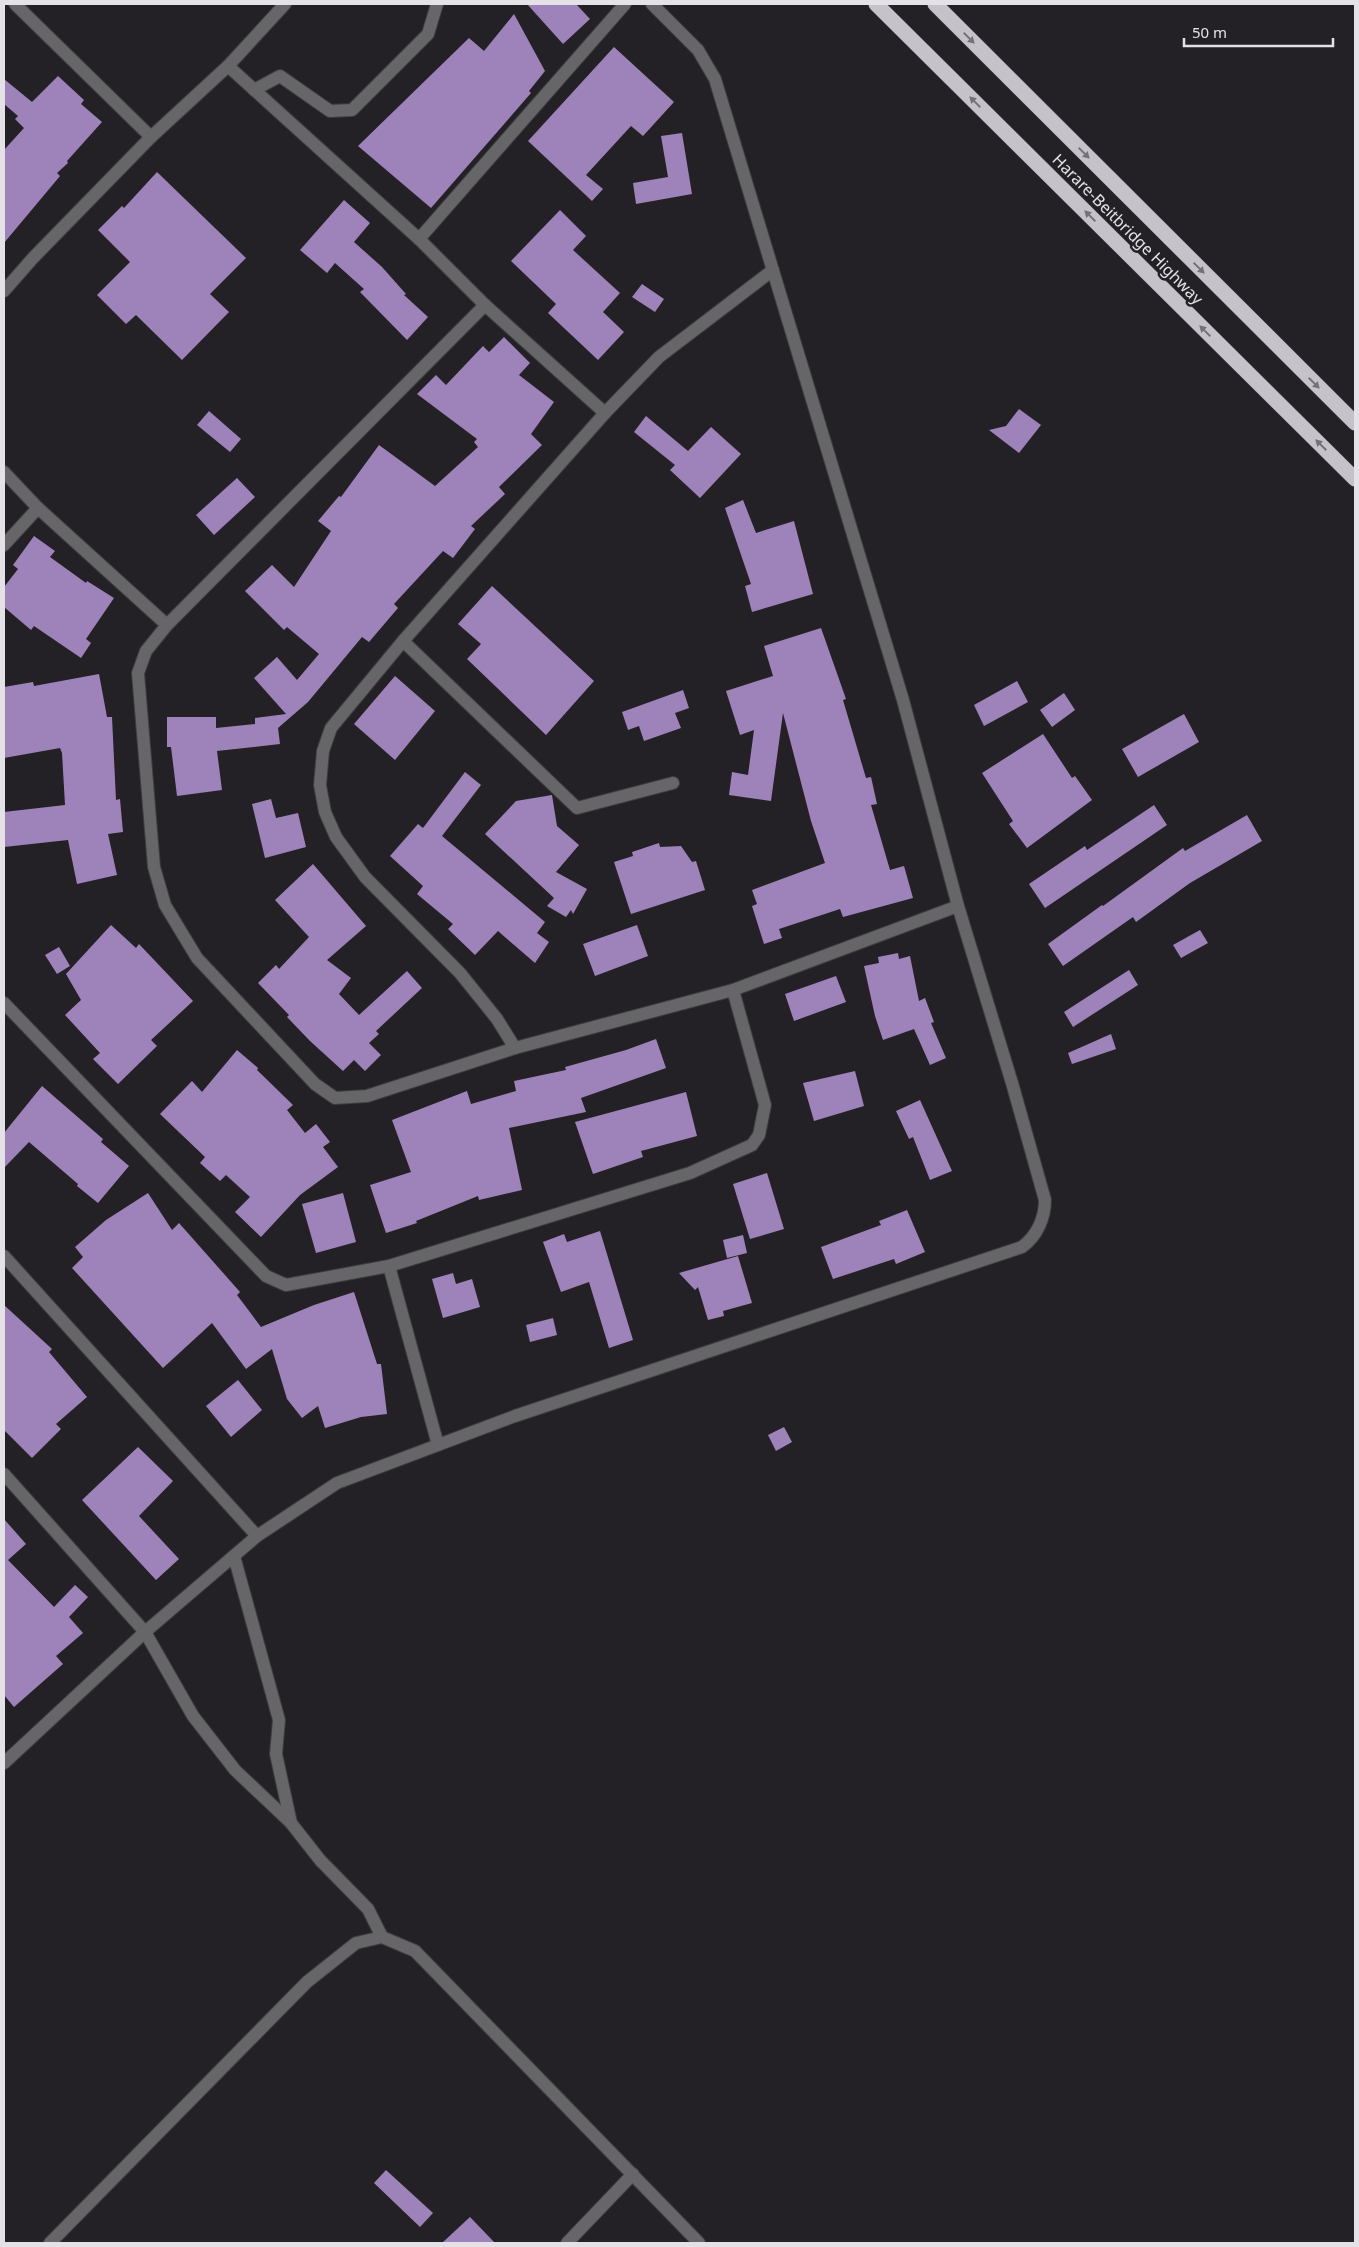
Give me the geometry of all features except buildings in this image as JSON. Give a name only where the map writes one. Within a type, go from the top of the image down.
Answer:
[{"type":"highway","name":"Harare-Beitbridge Highway","points":[[876,4],[1355,480]]},
{"type":"highway","name":"Harare-Beitbridge Highway","points":[[935,4],[1355,423]]},
{"type":"street","points":[[15,4],[152,137]]},
{"type":"street","points":[[4,291],[33,258],[152,137],[228,66],[285,4]]},
{"type":"street","points":[[254,90],[280,76],[330,111],[352,110],[428,34],[437,4]]},
{"type":"street","points":[[419,239],[625,4]]},
{"type":"street","points":[[4,1764],[145,1632],[257,1536],[337,1483],[515,1416],[1022,1247],[1032,1240],[1045,1213],[1045,1200],[1012,1083],[958,906],[903,700],[715,80],[698,50],[652,4]]},
{"type":"street","points":[[228,66],[419,239],[485,305],[605,413]]},
{"type":"street","points":[[514,1048],[497,1019],[460,974],[366,877],[336,837],[325,812],[320,785],[323,751],[331,728],[403,641],[605,413],[659,357],[773,270]]},
{"type":"street","points":[[485,305],[167,625],[146,651],[138,674],[154,866],[164,905],[197,958],[315,1084],[335,1098],[367,1096],[514,1048],[733,990],[958,906]]},
{"type":"street","points":[[4,472],[38,508],[167,625]]},
{"type":"street","points":[[4,545],[38,508]]},
{"type":"street","points":[[403,641],[577,808],[673,784]]},
{"type":"street","points":[[6,1010],[266,1276],[286,1285],[389,1266],[690,1173],[752,1145],[759,1135],[765,1104],[733,990]]},
{"type":"street","points":[[4,1256],[257,1536]]},
{"type":"street","points":[[389,1266],[438,1445]]},
{"type":"street","points":[[4,1474],[145,1632],[193,1716],[235,1770],[291,1823],[320,1860],[368,1909],[382,1937]]},
{"type":"street","points":[[234,1556],[279,1720],[276,1754],[291,1823]]},
{"type":"street","points":[[50,2243],[307,1982],[356,1943],[382,1937],[415,1951],[699,2243]]},
{"type":"street","points":[[567,2243],[633,2174]]}]
